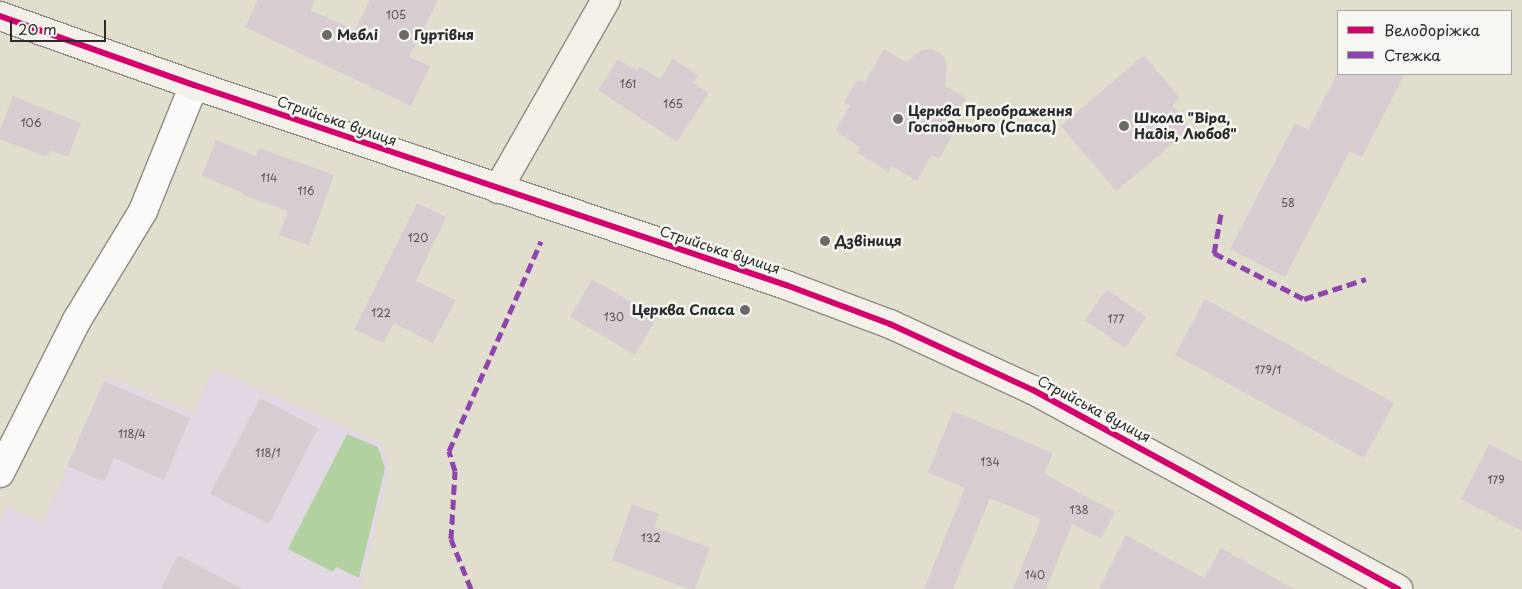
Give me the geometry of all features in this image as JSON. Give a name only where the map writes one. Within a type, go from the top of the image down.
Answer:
[{"type":"main road","points":[[498,189],[606,0]]},
{"type":"main road","name":"Стрийська вулиця","points":[[0,16],[194,85],[786,286],[890,324],[1033,390],[1398,589]]},
{"type":"street","points":[[0,472],[77,320],[143,211],[194,85]]},
{"type":"shaded area","points":[[214,369],[381,443],[390,467],[361,589],[0,589],[0,520],[7,506],[43,523],[106,375],[193,413]]},
{"type":"green space","points":[[347,434],[378,447],[385,468],[359,578],[336,567],[333,572],[288,549]]},
{"type":"building","points":[[258,0],[315,0],[310,10],[355,30],[370,0],[438,0],[409,57],[430,66],[411,106],[245,27]]},
{"type":"building","name":"Церква Преображення Господнього (Спаса)","points":[[884,49],[906,62],[922,50],[931,49],[938,52],[944,57],[947,65],[945,86],[966,98],[946,132],[952,136],[939,159],[932,155],[917,181],[892,166],[888,172],[857,153],[860,147],[835,131],[850,106],[844,102],[858,79],[864,83]]},
{"type":"building","points":[[1144,55],[1180,99],[1172,105],[1192,128],[1116,191],[1061,126]]},
{"type":"building","points":[[618,59],[637,71],[640,66],[660,79],[673,59],[698,75],[693,83],[709,93],[677,142],[598,90]]},
{"type":"building","points":[[1337,74],[1404,75],[1362,157],[1350,151],[1285,277],[1230,249],[1295,123],[1308,130]]},
{"type":"building","points":[[13,96],[81,123],[68,157],[50,150],[47,157],[0,139],[0,130]]},
{"type":"building","points":[[216,140],[256,156],[259,148],[334,175],[309,245],[279,235],[288,211],[242,195],[243,193],[202,176]]},
{"type":"building","points":[[417,203],[446,217],[416,281],[456,300],[433,343],[394,323],[383,343],[354,329]]},
{"type":"building","points":[[592,279],[657,317],[635,355],[570,317]]},
{"type":"building","points":[[1107,289],[1146,317],[1125,348],[1085,320]]},
{"type":"building","points":[[1205,299],[1394,403],[1364,458],[1175,355]]},
{"type":"building","points":[[104,381],[190,418],[164,480],[114,458],[104,482],[67,466]]},
{"type":"building","points":[[260,398],[318,428],[269,524],[210,494]]},
{"type":"building","points":[[953,411],[1053,453],[1044,474],[1115,512],[1101,539],[1072,524],[1046,589],[1013,589],[1041,519],[990,498],[953,589],[924,589],[965,488],[928,472]]},
{"type":"building","points":[[1489,444],[1522,461],[1522,531],[1461,499]]},
{"type":"building","points":[[632,504],[659,514],[654,527],[710,548],[695,589],[689,589],[612,560]]},
{"type":"building","points":[[1126,535],[1204,578],[1221,548],[1294,589],[1099,589]]},
{"type":"building","points":[[178,555],[243,589],[161,589]]},
{"type":"marked path","points":[[1221,214],[1214,253],[1304,299],[1366,279]]},
{"type":"marked path","points":[[471,589],[451,539],[455,471],[449,451],[541,241]]},
{"type":"cycle path","points":[[0,16],[194,85],[786,285],[890,324],[1033,390],[1398,589]]},
{"type":"place","name":"Меблі","points":[[327,35]]},
{"type":"place","name":"Гуртівня","points":[[404,35]]},
{"type":"place","name":"Церква Преображення Господнього (Спаса)","points":[[898,119]]},
{"type":"place","name":"Школа \"Віра, Надія, Любов\"","points":[[1124,126]]},
{"type":"place","name":"Дзвіниця","points":[[825,241]]},
{"type":"place","name":"Церква Спаса","points":[[745,310]]}]
